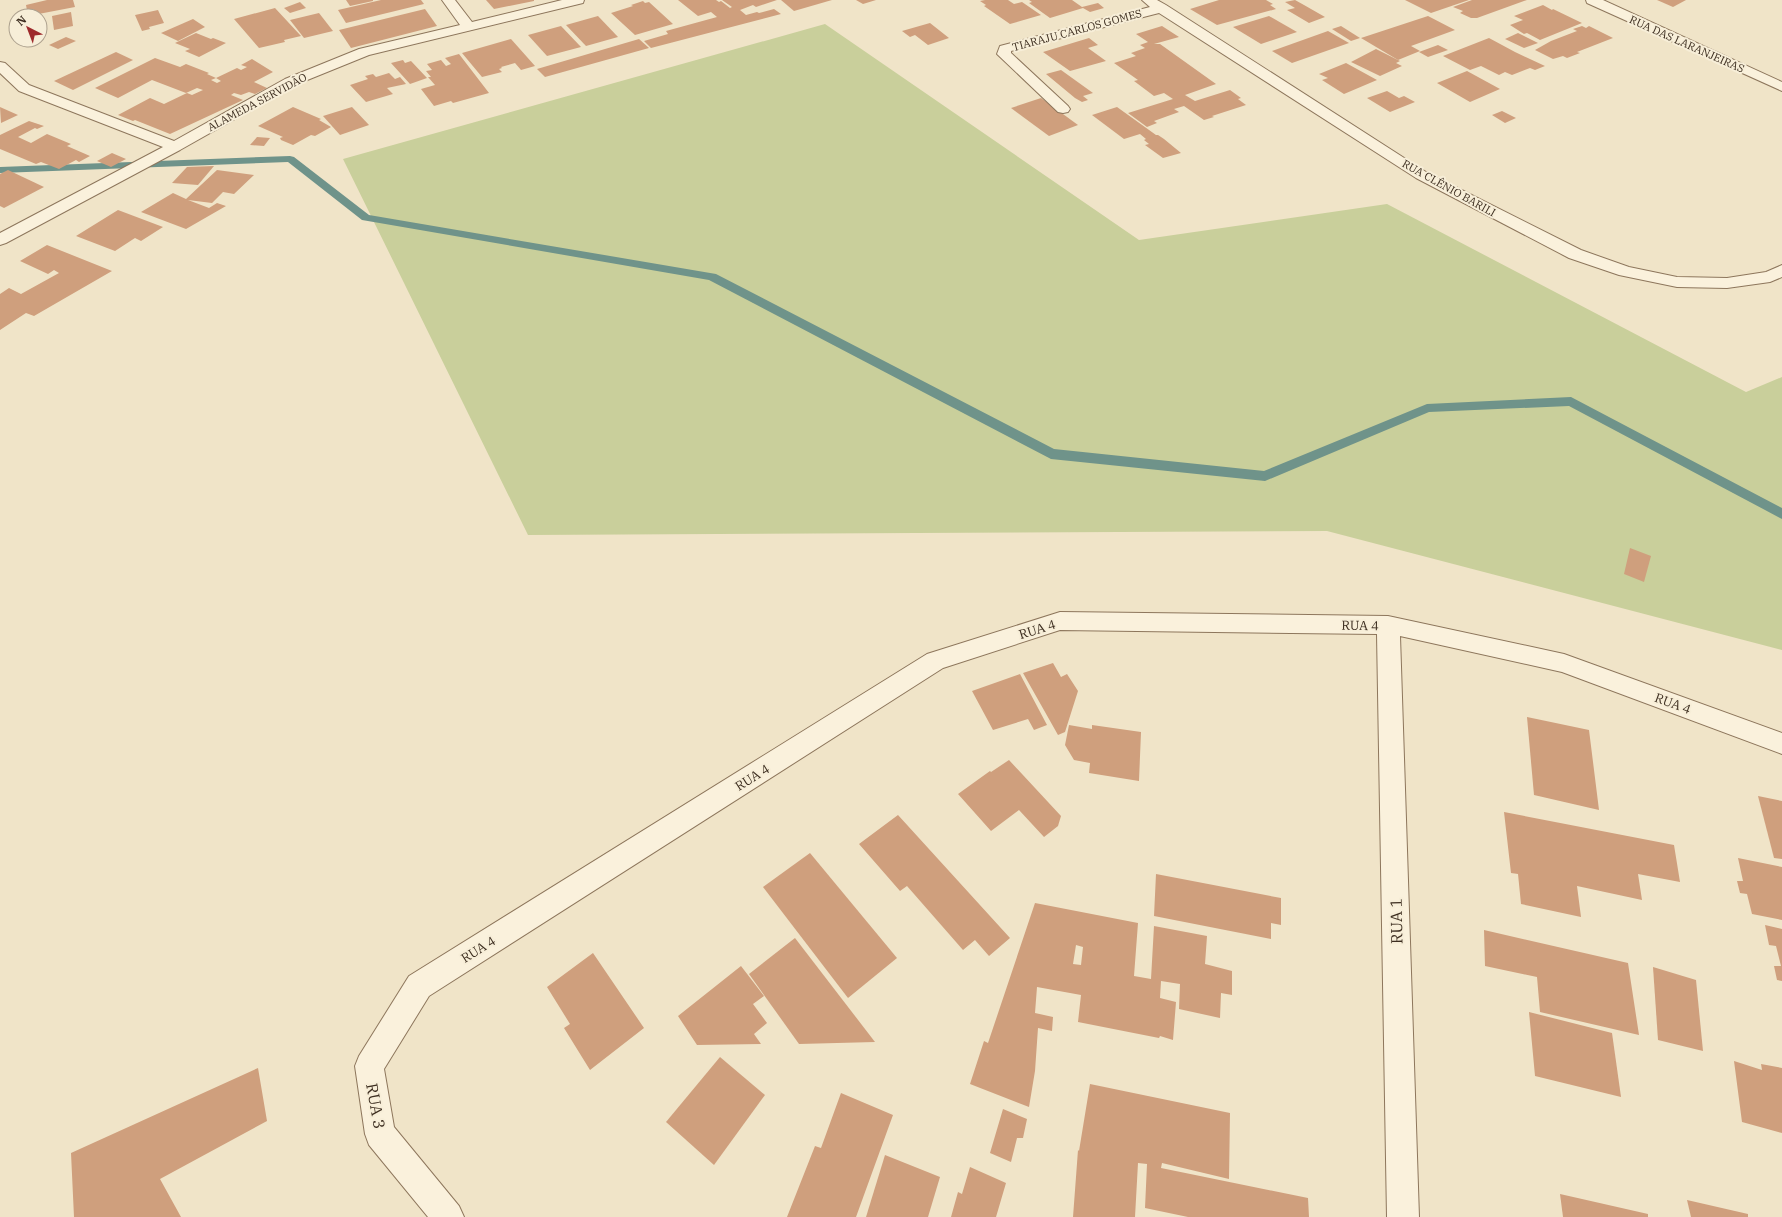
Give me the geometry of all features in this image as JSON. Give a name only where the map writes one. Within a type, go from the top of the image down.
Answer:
[{"type":"street","points":[[448,0],[469,27]]},
{"type":"street","name":"ALAMEDA SERVIDÃO","points":[[0,240],[175,148],[290,82],[356,54],[578,0]]},
{"type":"street","name":"RUA DAS LARANJEIRAS","points":[[1592,0],[1782,87]]},
{"type":"street","name":"TIARAJU CARLOS GOMES","points":[[1063,109],[1004,54],[1006,49],[1154,4]]},
{"type":"street","name":"RUA CLÊNIO BARILI","points":[[1154,4],[1421,175],[1575,254],[1625,271],[1677,282],[1727,283],[1770,277],[1782,270]]},
{"type":"street","points":[[0,66],[24,88],[175,148]]},
{"type":"street","name":"RUA 4","points":[[419,986],[935,661],[1060,621],[1388,625],[1564,663],[1782,744]]},
{"type":"street","name":"RUA 1","points":[[1388,625],[1403,1217]]},
{"type":"street","name":"RUA 3","points":[[419,986],[369,1066],[380,1134],[448,1217]]},
{"type":"green space","points":[[825,24],[1139,240],[1387,204],[1746,392],[1782,377],[1782,650],[1327,531],[528,535],[343,159]]},
{"type":"building","points":[[47,0],[73,0],[75,7],[48,12],[48,8],[27,8],[26,5]]},
{"type":"building","points":[[346,0],[373,0],[373,1],[350,6]]},
{"type":"building","points":[[381,0],[421,0],[424,4],[346,23],[338,10]]},
{"type":"building","points":[[486,0],[534,0],[534,1],[494,9]]},
{"type":"building","points":[[678,0],[716,0],[719,2],[721,1],[730,8],[732,7],[722,0],[777,0],[756,7],[753,5],[740,10],[746,15],[774,9],[781,14],[651,48],[644,41],[668,34],[666,31],[717,17],[711,12],[698,16]]},
{"type":"building","points":[[781,0],[832,0],[794,11]]},
{"type":"building","points":[[856,0],[876,0],[863,4]]},
{"type":"building","points":[[1008,0],[1014,4],[1022,2],[1041,15],[1010,24],[984,6],[986,5],[980,1]]},
{"type":"building","points":[[1029,0],[1072,0],[1082,7],[1098,3],[1104,8],[1090,12],[1083,8],[1050,18],[1029,3],[1032,2]]},
{"type":"building","points":[[1219,0],[1266,0],[1273,4],[1270,5],[1276,9],[1217,25],[1190,9]]},
{"type":"building","points":[[1295,0],[1325,17],[1309,23],[1287,10],[1295,8],[1285,2]]},
{"type":"building","points":[[1405,0],[1469,0],[1431,13]]},
{"type":"building","points":[[1472,0],[1527,0],[1477,18],[1471,18],[1460,13],[1463,11],[1453,7]]},
{"type":"building","points":[[1657,0],[1686,0],[1673,7]]},
{"type":"building","points":[[643,1],[645,3],[649,2],[673,24],[635,35],[611,13]]},
{"type":"building","points":[[300,2],[306,8],[290,13],[284,8]]},
{"type":"building","points":[[1543,5],[1582,23],[1540,40],[1527,33],[1524,34],[1510,25],[1523,20],[1514,16]]},
{"type":"building","points":[[275,8],[301,36],[284,40],[285,42],[259,48],[234,19]]},
{"type":"building","points":[[425,9],[437,26],[351,48],[339,30]]},
{"type":"building","points":[[158,10],[164,23],[149,27],[150,29],[142,31],[135,15]]},
{"type":"building","points":[[71,12],[73,26],[54,30],[52,16]]},
{"type":"building","points":[[319,13],[333,31],[304,38],[290,20]]},
{"type":"building","points":[[598,16],[618,37],[586,46],[566,25]]},
{"type":"building","points":[[1269,16],[1297,32],[1261,44],[1233,27]]},
{"type":"building","points":[[1428,16],[1455,30],[1411,46],[1420,51],[1398,60],[1361,38]]},
{"type":"building","points":[[193,19],[205,27],[178,41],[161,33]]},
{"type":"building","points":[[930,23],[949,38],[928,45],[915,35],[910,37],[902,31]]},
{"type":"building","points":[[561,26],[581,47],[547,56],[528,35]]},
{"type":"building","points":[[1162,26],[1179,37],[1154,44],[1160,44],[1216,84],[1185,95],[1195,101],[1230,90],[1241,98],[1238,99],[1246,105],[1204,120],[1184,106],[1174,109],[1179,112],[1154,121],[1157,123],[1147,127],[1128,113],[1173,99],[1164,93],[1154,96],[1134,81],[1138,80],[1114,63],[1136,56],[1131,53],[1145,48],[1140,45],[1148,42],[1136,34]]},
{"type":"building","points":[[1341,26],[1360,38],[1351,41],[1332,29]]},
{"type":"building","points":[[1582,26],[1586,28],[1589,26],[1613,38],[1577,52],[1580,53],[1567,58],[1563,56],[1553,59],[1535,50],[1551,41],[1577,31],[1573,29]]},
{"type":"building","points":[[1328,31],[1349,43],[1292,63],[1272,51]]},
{"type":"building","points":[[196,33],[226,43],[199,57],[185,51],[190,49],[175,43]]},
{"type":"building","points":[[1518,33],[1538,43],[1524,48],[1505,39]]},
{"type":"building","points":[[66,37],[76,41],[58,49],[49,45]]},
{"type":"building","points":[[1089,38],[1098,45],[1088,48],[1106,61],[1070,71],[1043,52]]},
{"type":"building","points":[[1489,38],[1545,66],[1535,70],[1530,68],[1512,75],[1505,72],[1499,75],[1481,66],[1470,70],[1443,56]]},
{"type":"building","points":[[511,39],[535,66],[521,70],[515,63],[501,67],[502,68],[499,69],[502,72],[482,77],[462,53]]},
{"type":"building","points":[[639,39],[649,48],[545,77],[537,69]]},
{"type":"building","points":[[1438,45],[1448,50],[1428,57],[1419,52]]},
{"type":"building","points":[[1376,49],[1400,61],[1396,63],[1402,66],[1380,76],[1351,62]]},
{"type":"building","points":[[116,52],[133,60],[73,90],[54,81]]},
{"type":"building","points":[[459,54],[489,93],[453,103],[451,101],[434,106],[421,89],[435,85],[428,77],[431,77],[426,71],[432,70],[427,64],[441,60],[446,66],[451,64],[445,58]]},
{"type":"building","points":[[155,58],[180,67],[186,64],[209,73],[207,74],[216,78],[237,68],[241,70],[247,67],[241,65],[252,59],[273,72],[254,82],[267,88],[255,94],[249,92],[241,95],[234,93],[231,95],[243,100],[170,134],[118,115],[150,98],[164,104],[187,93],[192,95],[203,90],[197,88],[186,93],[152,80],[118,98],[95,88]],"holes":[[[216,78],[221,81],[217,83],[211,80]]]},
{"type":"building","points":[[403,60],[405,63],[411,61],[427,78],[410,84],[391,63]]},
{"type":"building","points":[[1346,63],[1377,80],[1344,94],[1322,80],[1328,78],[1319,74]]},
{"type":"building","points":[[1061,70],[1093,93],[1083,96],[1088,100],[1082,102],[1075,98],[1046,74]]},
{"type":"building","points":[[1467,71],[1500,89],[1470,102],[1437,83]]},
{"type":"building","points":[[389,73],[395,79],[400,77],[406,84],[387,88],[393,94],[366,102],[350,85],[368,79],[365,76],[373,74],[376,77]]},
{"type":"building","points":[[1387,91],[1399,98],[1404,96],[1415,102],[1390,112],[1367,98]]},
{"type":"building","points":[[1041,98],[1078,125],[1049,136],[1011,108]]},
{"type":"building","points":[[0,107],[18,115],[1,123]]},
{"type":"building","points":[[293,107],[321,119],[319,120],[331,127],[315,136],[311,135],[293,145],[281,140],[280,138],[283,137],[258,126]]},
{"type":"building","points":[[352,107],[369,125],[340,135],[323,116]]},
{"type":"building","points":[[1117,107],[1164,139],[1181,153],[1163,158],[1145,145],[1149,144],[1140,134],[1124,139],[1092,115]]},
{"type":"building","points":[[1502,111],[1516,118],[1505,123],[1492,115]]},
{"type":"building","points":[[29,121],[44,126],[37,129],[35,128],[18,137],[31,143],[47,134],[71,144],[67,146],[90,156],[79,162],[76,160],[59,169],[41,162],[36,164],[0,149],[0,135]]},
{"type":"building","points":[[257,137],[270,138],[264,146],[250,145]]},
{"type":"building","points":[[112,153],[126,159],[111,167],[97,161]]},
{"type":"building","points":[[214,166],[198,185],[172,183],[187,167]]},
{"type":"building","points":[[8,170],[44,187],[4,208],[0,206],[0,174]]},
{"type":"building","points":[[217,170],[254,175],[234,194],[223,192],[212,203],[188,200],[209,208],[217,203],[226,206],[186,229],[141,212],[173,193],[186,199]]},
{"type":"building","points":[[118,210],[163,227],[141,241],[135,238],[115,251],[76,236]]},
{"type":"building","points":[[47,245],[112,271],[34,316],[26,313],[0,330],[0,294],[9,288],[21,294],[59,273],[54,270],[48,274],[20,261]]},
{"type":"building","points":[[1630,548],[1651,556],[1644,582],[1624,574]]},
{"type":"building","points":[[1053,663],[1061,677],[1067,674],[1078,691],[1065,732],[1058,735],[1023,673]]},
{"type":"building","points":[[1020,674],[1047,725],[1034,730],[1028,719],[993,730],[972,691]]},
{"type":"building","points":[[1527,717],[1589,730],[1599,810],[1534,795]]},
{"type":"building","points":[[1069,725],[1092,729],[1092,725],[1141,732],[1139,781],[1089,773],[1090,763],[1074,760],[1065,745]]},
{"type":"building","points":[[1009,760],[1061,816],[1058,826],[1044,837],[1019,810],[991,831],[958,794],[990,771],[991,772]]},
{"type":"building","points":[[1758,796],[1782,801],[1782,859],[1774,858]]},
{"type":"building","points":[[1504,812],[1674,845],[1680,882],[1638,874],[1642,900],[1577,886],[1581,917],[1521,904],[1518,874],[1511,873]]},
{"type":"building","points":[[898,815],[1010,938],[989,956],[975,940],[963,950],[907,886],[900,891],[859,844]]},
{"type":"building","points":[[810,853],[897,958],[848,998],[763,887]]},
{"type":"building","points":[[1738,858],[1782,867],[1782,920],[1752,914],[1747,894],[1740,893],[1737,881],[1743,881]]},
{"type":"building","points":[[1156,874],[1281,898],[1281,925],[1271,923],[1271,939],[1154,916]]},
{"type":"building","points":[[1035,903],[1138,923],[1134,976],[1151,979],[1154,926],[1207,936],[1205,964],[1232,971],[1232,995],[1221,993],[1220,1018],[1179,1009],[1180,984],[1161,981],[1160,998],[1176,1002],[1173,1040],[1160,1036],[1159,1038],[1078,1022],[1081,995],[1037,987],[1035,1013],[1053,1017],[1052,1031],[1038,1028],[1035,1071],[1029,1107],[970,1084],[984,1041],[988,1043]],"holes":[[[1076,945],[1083,947],[1081,965],[1073,964]]]},
{"type":"building","points":[[1765,925],[1782,929],[1782,981],[1777,980],[1774,966],[1781,966],[1776,946],[1769,945]]},
{"type":"building","points":[[1484,930],[1628,963],[1639,1035],[1540,1012],[1537,977],[1485,966]]},
{"type":"building","points":[[795,938],[875,1042],[799,1044],[749,974]]},
{"type":"building","points":[[593,953],[644,1028],[590,1070],[564,1028],[570,1024],[547,987]]},
{"type":"building","points":[[741,966],[764,996],[753,1004],[767,1023],[754,1034],[761,1044],[697,1045],[678,1016]]},
{"type":"building","points":[[1653,967],[1696,980],[1703,1051],[1658,1040]]},
{"type":"building","points":[[1529,1012],[1612,1033],[1621,1097],[1535,1076]]},
{"type":"building","points":[[720,1057],[765,1095],[714,1165],[666,1122]]},
{"type":"building","points":[[1734,1061],[1762,1070],[1761,1064],[1782,1068],[1782,1133],[1742,1122]]},
{"type":"building","points":[[258,1068],[267,1121],[160,1179],[181,1217],[74,1217],[71,1153]]},
{"type":"building","points":[[1090,1084],[1230,1113],[1229,1179],[1162,1163],[1161,1168],[1308,1198],[1309,1217],[1188,1217],[1145,1208],[1147,1164],[1138,1163],[1135,1217],[1073,1217],[1078,1150],[1079,1151]]},
{"type":"building","points":[[841,1093],[893,1115],[856,1217],[787,1217],[815,1146],[821,1148]]},
{"type":"building","points":[[1003,1109],[1027,1119],[1023,1138],[1017,1138],[1011,1162],[990,1153]]},
{"type":"building","points":[[885,1155],[940,1177],[928,1217],[866,1217]]},
{"type":"building","points":[[970,1167],[1006,1183],[996,1217],[951,1217],[958,1192],[962,1194]]},
{"type":"building","points":[[1560,1194],[1648,1214],[1648,1217],[1563,1217]]},
{"type":"building","points":[[1687,1200],[1748,1214],[1748,1217],[1691,1217]]},
{"type":"waterway","points":[[0,170],[290,159],[366,218],[712,277],[1051,454],[1265,476],[1427,408],[1571,401],[1782,514]]}]
